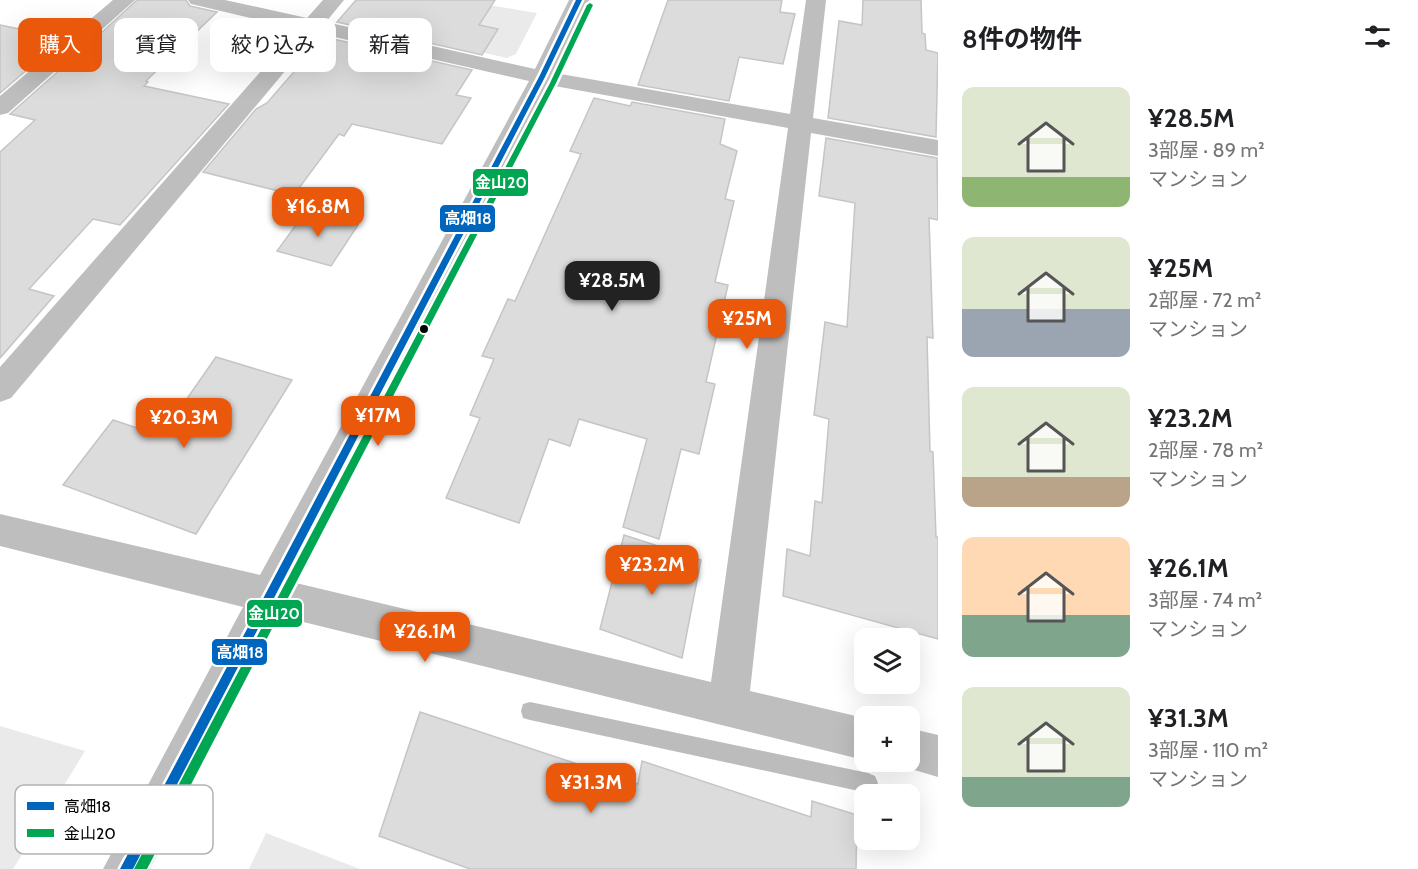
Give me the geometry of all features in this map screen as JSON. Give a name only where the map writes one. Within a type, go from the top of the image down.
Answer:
[{"type":"street","points":[[0,108],[125,0]]},
{"type":"street","points":[[198,0],[277,18]]},
{"type":"street","points":[[319,18],[334,0]]},
{"type":"street","points":[[170,785],[542,76],[579,0]]},
{"type":"street","points":[[728,706],[816,0]]},
{"type":"street","points":[[336,31],[542,76],[938,148]]},
{"type":"street","points":[[0,390],[273,72]]},
{"type":"street","points":[[0,530],[854,737]]},
{"type":"street","points":[[920,752],[938,756]]},
{"type":"street","points":[[126,869],[134,854]]},
{"type":"shaded area","points":[[458,0],[537,13],[516,54],[507,58],[432,41],[432,25]]},
{"type":"shaded area","points":[[0,726],[85,751],[64,785],[15,785],[15,854],[22,854],[13,869],[0,869]]},
{"type":"shaded area","points":[[266,833],[360,869],[249,869]]},
{"type":"building","points":[[137,0],[186,0],[190,6],[217,12],[198,30],[198,18],[117,18]]},
{"type":"building","points":[[356,0],[495,0],[479,25],[498,29],[482,55],[432,44],[432,18],[348,18],[348,25],[337,22]]},
{"type":"building","points":[[668,0],[782,0],[780,12],[795,14],[783,64],[739,57],[729,101],[638,85]]},
{"type":"building","points":[[863,0],[921,0],[922,33],[925,34],[926,50],[938,53],[936,137],[828,118],[839,21],[862,25]]},
{"type":"building","points":[[114,21],[114,72],[155,72],[144,86],[229,104],[120,225],[93,219],[29,289],[54,296],[0,358],[0,152],[35,120],[10,114],[57,72],[102,72],[102,32]]},
{"type":"building","points":[[0,25],[18,29],[18,72],[24,72],[0,93]]},
{"type":"building","points":[[336,40],[348,42],[348,72],[432,72],[432,61],[472,70],[456,95],[471,98],[442,144],[352,124],[344,136],[339,134],[294,195],[203,172],[256,109],[267,103],[294,72],[336,72]]},
{"type":"building","points":[[594,98],[630,106],[632,102],[725,119],[720,144],[737,151],[725,199],[734,201],[715,282],[728,285],[706,382],[715,384],[699,454],[681,449],[659,539],[623,527],[647,439],[579,419],[570,446],[549,439],[519,523],[446,498],[480,418],[470,415],[494,359],[482,356],[508,299],[515,301],[581,154],[570,151]]},
{"type":"building","points":[[826,138],[937,158],[938,220],[929,218],[933,338],[927,337],[930,451],[933,452],[936,537],[938,537],[938,639],[920,634],[920,628],[898,628],[783,596],[787,549],[810,556],[815,501],[822,503],[829,419],[814,415],[825,322],[847,327],[855,203],[819,196]]},
{"type":"building","points":[[306,211],[358,225],[331,266],[277,251]]},
{"type":"building","points":[[216,357],[292,380],[196,534],[63,485],[113,420],[161,436]]},
{"type":"building","points":[[624,535],[701,560],[682,658],[600,629]]},
{"type":"building","points":[[420,712],[638,784],[642,761],[811,817],[812,801],[854,814],[856,869],[470,869],[379,836]]},
{"type":"waterway","points":[[530,711],[868,783]]},
{"type":"transit line","name":"高畑18","points":[[170,785],[542,77],[579,0]]},
{"type":"transit line","name":"金山20","points":[[184,785],[553,83],[590,5]]},
{"type":"transit line","name":"高畑18","points":[[126,869],[134,854]]},
{"type":"transit line","name":"金山20","points":[[140,869],[148,854]]}]
